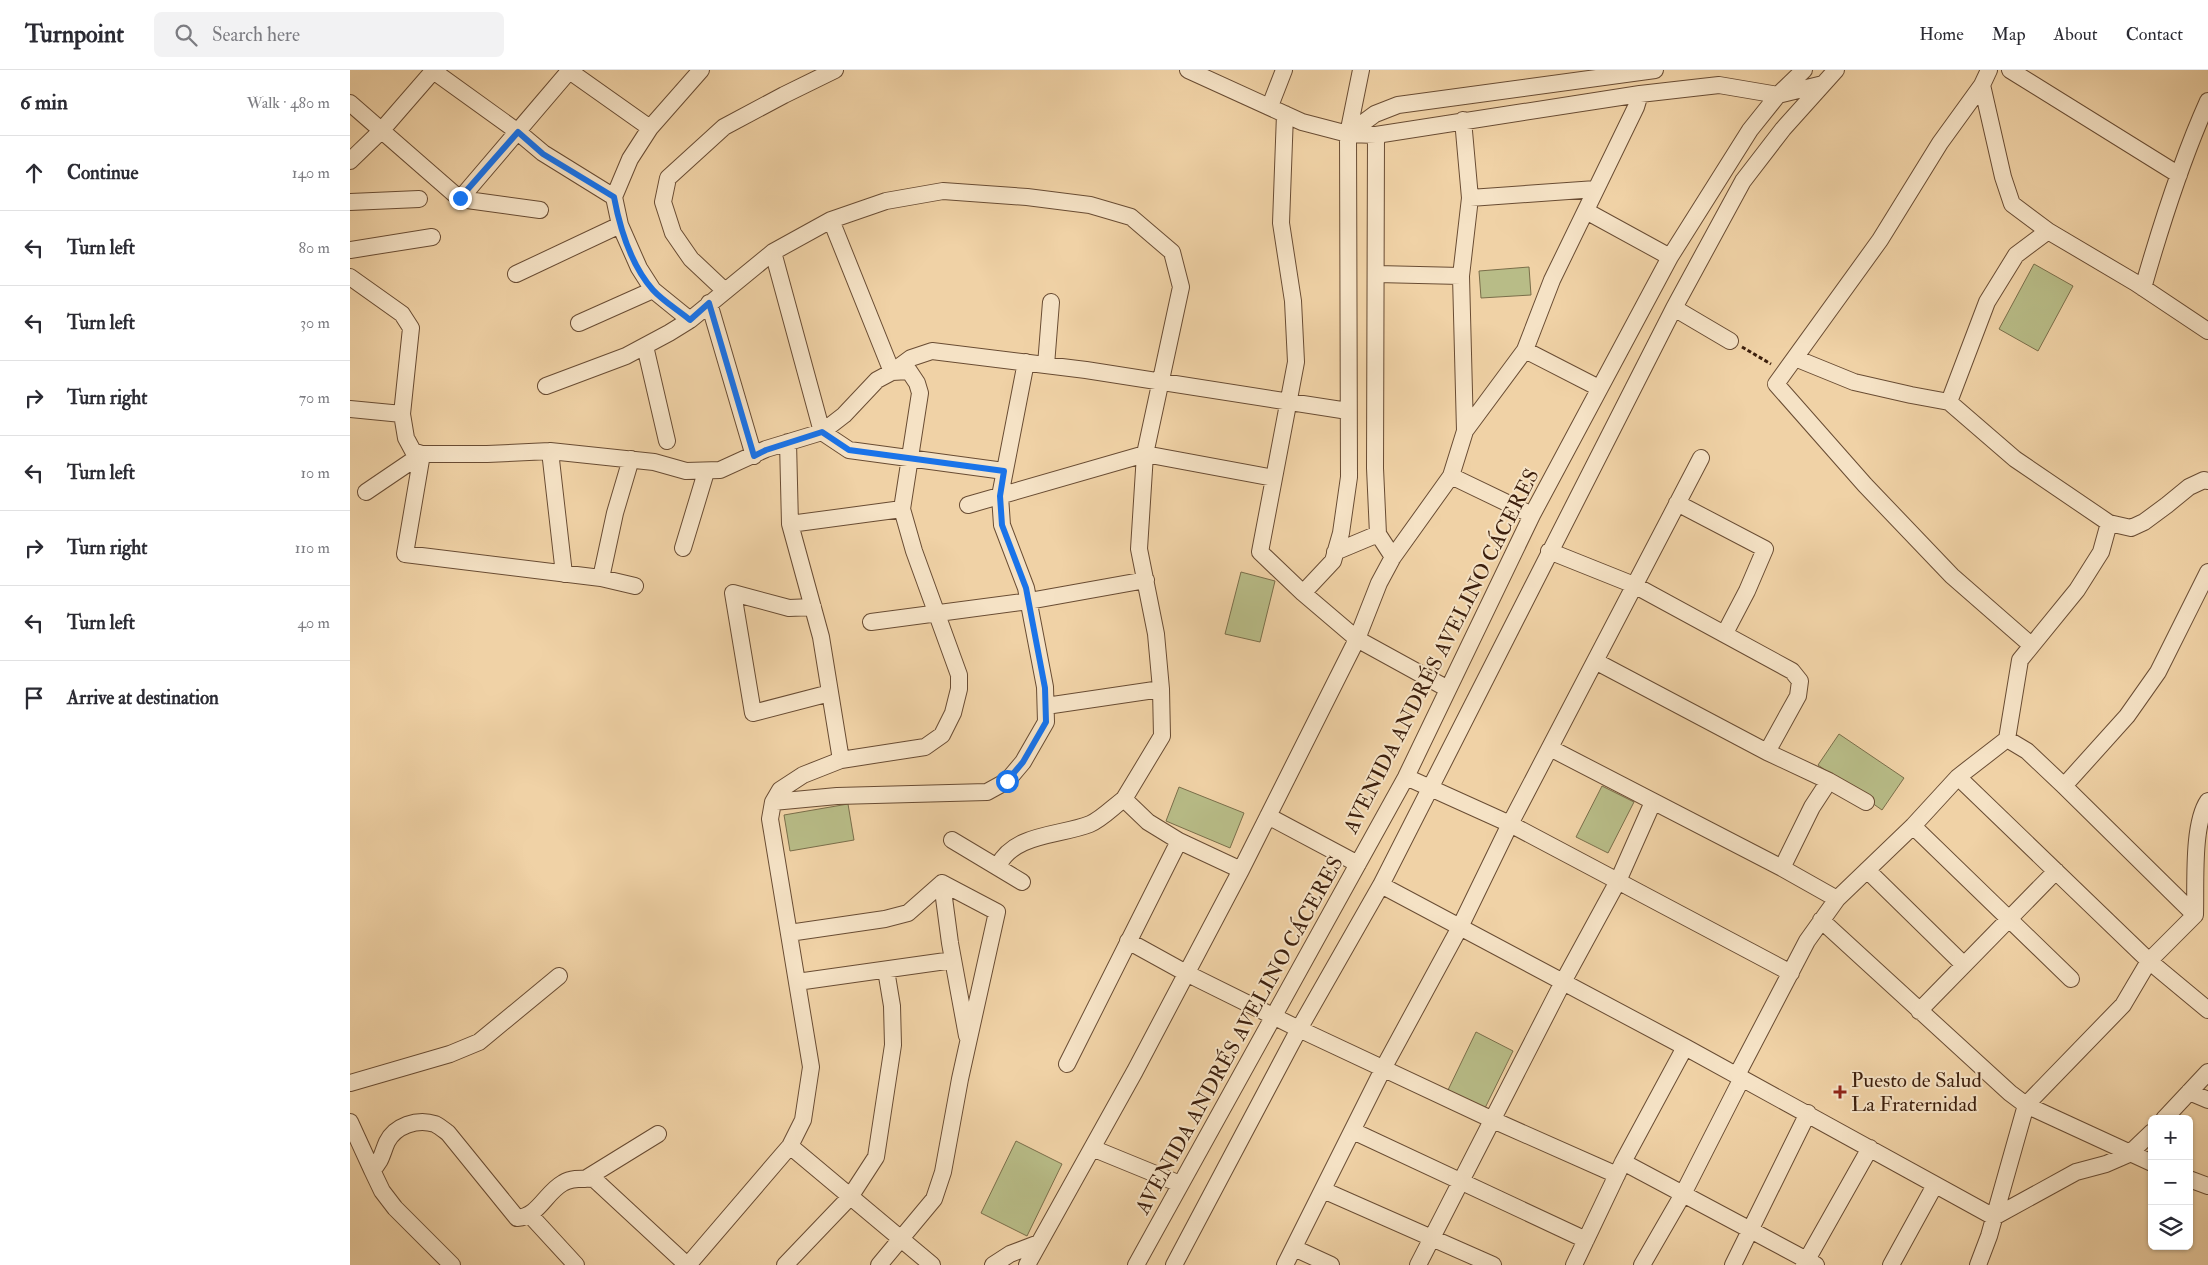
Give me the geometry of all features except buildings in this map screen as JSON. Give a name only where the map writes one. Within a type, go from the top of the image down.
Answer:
[{"type":"street","points":[[350,161],[380,131],[434,70],[563,167],[614,197]]},
{"type":"street","points":[[460,198],[569,70],[650,128]]},
{"type":"street","points":[[724,290],[691,259],[673,233],[664,202],[668,178],[724,127],[784,94],[835,70]]},
{"type":"street","points":[[1188,70],[1302,122],[1348,134],[1376,135],[1640,94],[1719,85],[1778,95],[1823,84]]},
{"type":"street","points":[[1270,106],[1284,70]]},
{"type":"street","points":[[1303,593],[1333,560],[1341,533],[1348,478],[1348,134],[1361,70]]},
{"type":"street","points":[[1348,134],[1375,114],[1398,104],[1610,72],[1655,70]]},
{"type":"street","name":"AVENIDA ANDRÉS AVELINO CÁCERES","points":[[1136,1265],[1406,777],[1532,515],[1670,257],[1750,130],[1778,95],[1804,70]]},
{"type":"street","points":[[1175,1265],[1299,1028],[1381,885],[1674,308],[1743,182],[1784,129],[1836,70]]},
{"type":"street","points":[[1989,70],[1982,85],[1940,143],[1880,240],[1776,384],[1865,485],[1952,576],[2031,645]]},
{"type":"street","points":[[2010,70],[2179,175]]},
{"type":"street","points":[[690,320],[654,290],[639,268],[620,225],[614,197],[630,159],[650,128],[692,72]]},
{"type":"street","points":[[1982,85],[2003,176],[2012,204],[2048,231],[2143,288],[2208,331]]},
{"type":"street","points":[[1465,431],[1525,350],[1552,280],[1636,107],[1640,94]]},
{"type":"street","points":[[2143,288],[2190,140],[2208,101]]},
{"type":"street","points":[[350,103],[380,131],[460,198],[540,210]]},
{"type":"street","points":[[1284,114],[1281,223],[1293,301],[1296,362],[1260,552],[1303,593],[1357,639],[1448,689]]},
{"type":"street","points":[[1027,1265],[1241,870],[1357,639],[1379,583],[1393,557],[1451,476],[1465,431],[1462,276],[1470,198],[1464,120]]},
{"type":"street","points":[[1376,135],[1375,468],[1378,534],[1393,557]]},
{"type":"street","points":[[1470,198],[1596,189]]},
{"type":"street","points":[[546,386],[626,356],[669,334],[690,320],[724,290],[773,252],[832,220],[886,200],[943,191],[1027,197],[1090,205],[1131,217],[1172,252],[1181,287],[1145,454],[1139,548],[1156,634],[1161,689],[1162,736],[1124,799],[1091,824],[1049,834],[1015,846],[1004,854],[998,866]]},
{"type":"street","points":[[350,202],[419,199]]},
{"type":"street","points":[[1586,211],[1670,257]]},
{"type":"street","points":[[832,220],[892,372]]},
{"type":"street","points":[[516,274],[620,225]]},
{"type":"street","points":[[1949,402],[1988,302],[2016,255],[2048,231]]},
{"type":"street","points":[[350,250],[432,237]]},
{"type":"street","points":[[773,252],[822,432],[849,450],[1004,471]]},
{"type":"street","points":[[1377,274],[1462,276]]},
{"type":"street","points":[[350,277],[402,314],[410,328],[402,414],[406,438],[413,450],[422,454],[487,454],[550,451],[654,462],[686,471],[706,472],[720,470],[788,442],[822,432],[844,416],[877,380],[911,358],[932,352],[1026,362],[1348,411]]},
{"type":"street","points":[[580,323],[654,290]]},
{"type":"street","points":[[1046,365],[1051,302]]},
{"type":"street","points":[[709,303],[754,456]]},
{"type":"street","points":[[1674,308],[1730,341]]},
{"type":"street","points":[[645,346],[667,441]]},
{"type":"street","points":[[1525,350],[1599,388]]},
{"type":"street","points":[[1795,358],[1854,382],[1911,396],[1949,402],[2016,459],[2109,523],[2131,528],[2144,522],[2189,486],[2204,480],[2208,481]]},
{"type":"street","points":[[774,802],[837,796],[987,792],[1007,781],[1023,762],[1046,722],[1045,688],[1029,601],[1026,588],[1002,525],[1000,496],[1026,362]]},
{"type":"street","points":[[372,1170],[380,1163],[387,1143],[394,1131],[412,1124],[435,1124],[448,1133],[516,1218],[530,1215],[562,1183],[578,1178],[594,1180],[687,1265],[790,1146],[803,1120],[811,1067],[770,819],[774,802],[780,790],[803,775],[841,760],[925,747],[942,735],[953,713],[959,690],[958,675],[902,509],[920,393],[917,383],[909,371],[892,372]]},
{"type":"street","points":[[350,409],[402,414]]},
{"type":"street","points":[[788,442],[790,524],[821,637],[841,760]]},
{"type":"street","points":[[550,451],[564,574]]},
{"type":"street","points":[[366,492],[422,454]]},
{"type":"street","points":[[422,454],[405,554],[601,578],[635,586]]},
{"type":"street","points":[[968,505],[1145,454],[1274,478]]},
{"type":"street","points":[[1285,1265],[1384,1067],[1460,927],[1510,824],[1701,458]]},
{"type":"street","points":[[601,578],[615,513],[631,459]]},
{"type":"street","points":[[683,548],[706,472]]},
{"type":"street","points":[[1451,476],[1532,515]]},
{"type":"street","points":[[1677,504],[1765,549],[1747,591],[1725,633]]},
{"type":"street","points":[[790,524],[902,509]]},
{"type":"street","points":[[1642,1265],[1683,1194],[1739,1076],[1791,973],[1821,920],[1837,899],[1913,826],[1958,777],[2007,739],[2020,660],[2077,590],[2101,552],[2109,523]]},
{"type":"street","points":[[1335,552],[1378,534]]},
{"type":"street","points":[[1549,551],[1634,585],[1792,671],[1800,681],[1798,696],[1767,752]]},
{"type":"street","points":[[2064,786],[2127,716],[2158,672],[2208,572]]},
{"type":"street","points":[[872,622],[1029,601],[1146,580]]},
{"type":"street","points":[[813,607],[789,608],[733,593],[753,713],[830,693]]},
{"type":"street","points":[[1595,661],[1767,752],[1829,781],[1866,802]]},
{"type":"street","points":[[1046,706],[1161,689]]},
{"type":"street","points":[[2007,739],[2027,752],[2064,786],[2195,915]]},
{"type":"street","points":[[1550,748],[1782,868],[1837,899]]},
{"type":"street","points":[[1406,777],[1510,824],[1791,973]]},
{"type":"street","points":[[1958,777],[2148,961],[2208,1010]]},
{"type":"street","points":[[1782,868],[1812,807],[1829,781]]},
{"type":"street","points":[[1124,799],[1148,822],[1179,841],[1241,870]]},
{"type":"street","points":[[1978,1265],[1989,1236],[2026,1105],[2123,1005],[2148,961],[2195,915],[2197,835],[2202,809],[2208,801]]},
{"type":"street","points":[[1418,1265],[1563,982],[1618,881],[1653,802]]},
{"type":"street","points":[[1268,816],[1358,864]]},
{"type":"street","points":[[1913,826],[2071,978]]},
{"type":"street","points":[[952,840],[1022,882]]},
{"type":"street","points":[[1067,1064],[1179,841]]},
{"type":"street","points":[[1868,870],[1964,965]]},
{"type":"street","points":[[1919,1011],[2056,871]]},
{"type":"street","points":[[789,933],[885,919],[908,913],[942,883]]},
{"type":"street","points":[[942,883],[953,960],[969,1044]]},
{"type":"street","points":[[879,1265],[934,1199],[943,1172],[960,1079],[997,912],[942,883]]},
{"type":"street","points":[[1381,885],[1808,1113],[1994,1217]]},
{"type":"street","points":[[1821,920],[2010,1094],[2026,1105],[2148,1161]]},
{"type":"street","points":[[1128,941],[1186,973],[1493,1120],[1683,1194],[1809,1264],[1870,1148]]},
{"type":"street","points":[[797,982],[953,960]]},
{"type":"street","points":[[785,1265],[850,1197],[876,1157],[893,1045],[892,1006],[886,970]]},
{"type":"street","points":[[350,1083],[450,1054],[479,1042],[559,976]]},
{"type":"street","points":[[1574,1265],[1620,1168],[1685,1047]]},
{"type":"street","points":[[2168,1115],[2208,1072]]},
{"type":"street","points":[[2189,1092],[2208,1100]]},
{"type":"street","points":[[1733,1265],[1752,1231],[1808,1113]]},
{"type":"street","points":[[350,1122],[382,1191],[395,1208],[452,1265]]},
{"type":"street","points":[[1352,1131],[1461,1180],[1586,1240]]},
{"type":"street","points":[[585,1179],[658,1134]]},
{"type":"street","points":[[1994,1217],[2076,1172],[2106,1164],[2129,1154],[2148,1136]]},
{"type":"street","points":[[790,1146],[932,1265]]},
{"type":"street","points":[[1092,1148],[1180,1184]]},
{"type":"street","points":[[2193,1180],[2208,1186]]},
{"type":"street","points":[[1892,1265],[1935,1185]]},
{"type":"street","points":[[1323,1190],[1492,1265]]},
{"type":"street","points":[[530,1215],[576,1265]]},
{"type":"street","points":[[993,1265],[1010,1254],[1039,1243]]},
{"type":"street","points":[[1294,1248],[1331,1265]]},
{"type":"path","points":[[1730,341],[1784,372]]},
{"type":"green space","points":[[2034,264],[2073,286],[2038,351],[1999,329]]},
{"type":"green space","points":[[1529,267],[1531,295],[1481,298],[1479,271]]},
{"type":"green space","points":[[1241,572],[1275,581],[1260,642],[1225,634]]},
{"type":"green space","points":[[1839,734],[1904,778],[1882,810],[1818,765]]},
{"type":"green space","points":[[1602,786],[1634,802],[1608,853],[1576,837]]},
{"type":"green space","points":[[1179,787],[1244,813],[1230,848],[1166,821]]},
{"type":"green space","points":[[848,804],[854,840],[790,851],[784,815]]},
{"type":"green space","points":[[1476,1032],[1513,1051],[1485,1108],[1448,1090]]},
{"type":"green space","points":[[1016,1141],[1062,1164],[1027,1236],[981,1213]]},
{"type":"place","name":"Puesto de Salud La Fraternidad","points":[[1840,1092]]},
{"type":"route","points":[[460,198],[518,132],[543,154],[614,197],[620,225],[639,268],[654,290],[690,320],[709,303],[754,456],[788,442],[822,432],[849,450],[1004,471],[1000,496],[1002,525],[1026,588],[1045,688],[1046,722],[1023,762],[1007,781]]}]
